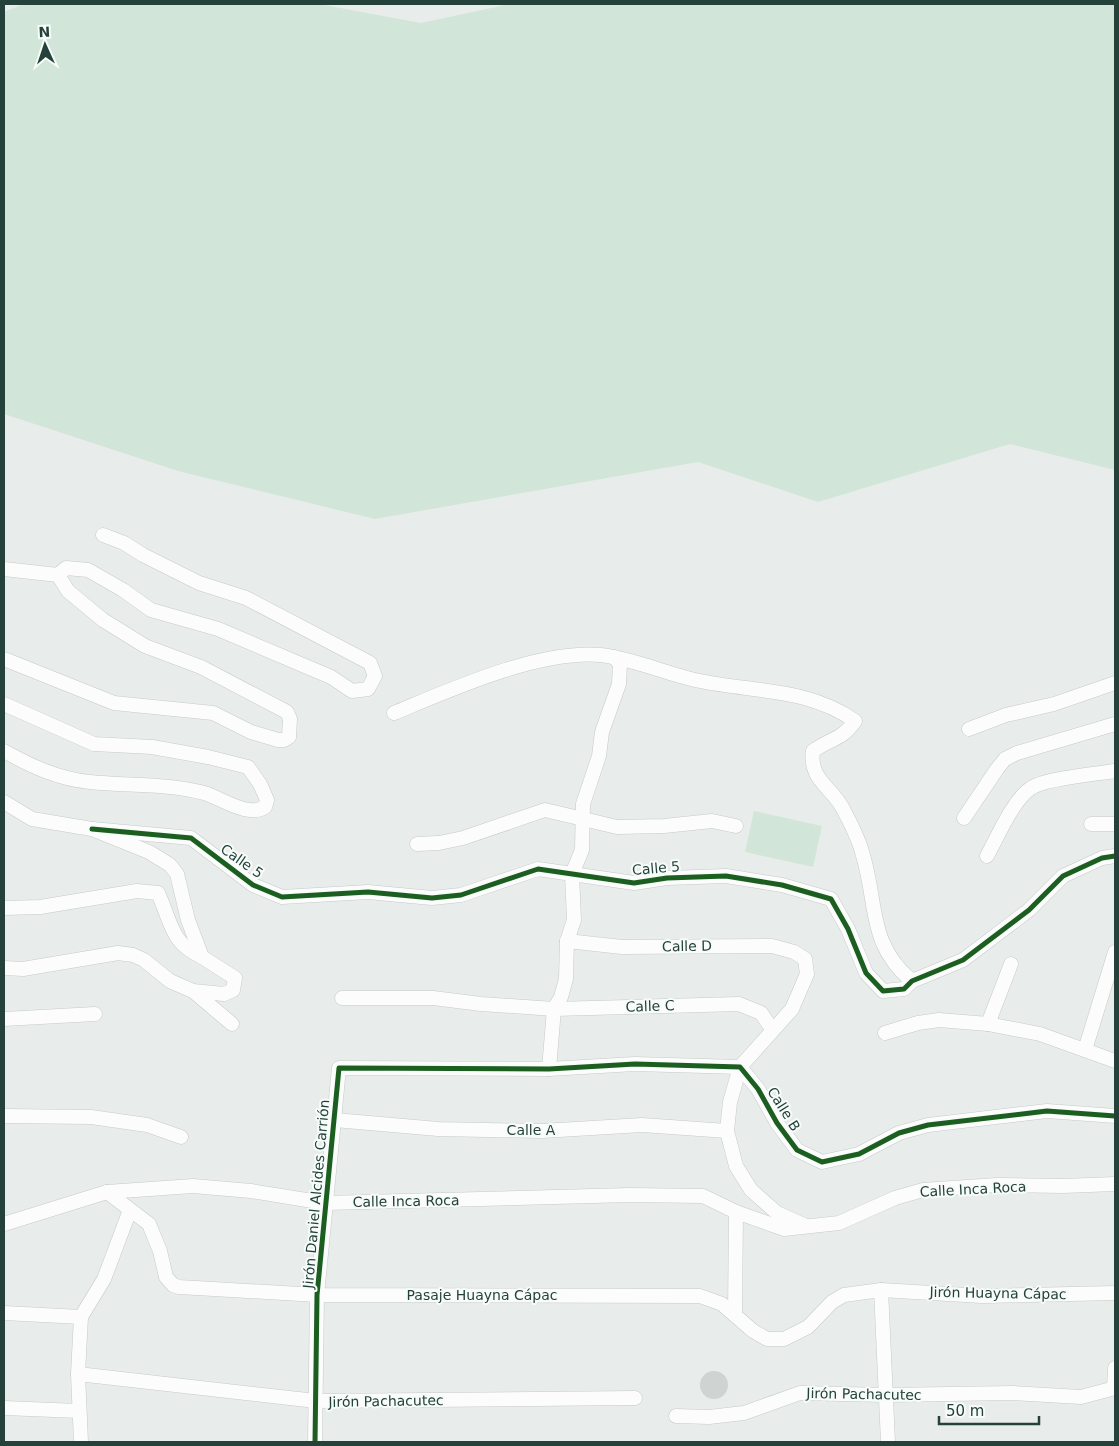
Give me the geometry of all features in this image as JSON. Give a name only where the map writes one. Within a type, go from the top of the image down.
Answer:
[{"type":"street","points":[[4,569],[58,575],[66,568],[88,570],[123,590],[151,610],[218,629],[331,677],[352,691],[368,689],[375,676],[370,663],[246,598],[199,583],[143,555],[124,543],[103,534]]},
{"type":"street","points":[[4,659],[114,703],[213,713],[251,732],[278,740],[284,740],[289,737],[290,718],[287,712],[201,667],[145,646],[103,620],[68,591],[58,575]]},
{"type":"street","points":[[394,713],[483,678],[546,660],[599,655],[653,666],[699,681],[797,694],[838,709],[855,721],[847,734],[824,743],[813,751],[812,764],[821,782],[841,805],[862,852],[883,948],[898,970],[912,981]]},
{"type":"street","points":[[614,657],[620,664],[619,684],[602,732],[599,756],[583,804],[582,850],[572,874],[574,920],[567,941],[566,979],[562,997],[554,1009],[549,1069],[635,1064],[740,1066]]},
{"type":"street","points":[[970,729],[1006,715],[1054,704],[1115,683]]},
{"type":"street","points":[[4,704],[94,744],[152,747],[208,757],[248,768],[255,774],[267,800],[265,808],[260,810],[243,809],[203,793],[156,786],[87,782],[42,771],[4,751]]},
{"type":"street","points":[[964,818],[1005,759],[1017,752],[1115,724]]},
{"type":"street","points":[[987,856],[1018,800],[1032,787],[1067,778],[1115,771]]},
{"type":"street","points":[[4,802],[32,819],[92,829],[149,852],[174,870],[188,920],[202,957]]},
{"type":"street","points":[[416,844],[440,843],[463,838],[545,810],[617,827],[664,826],[712,821],[736,826]]},
{"type":"street","points":[[1091,824],[1115,824]]},
{"type":"street","name":"Calle 5","points":[[92,829],[190,838],[253,885],[282,897],[368,892],[432,898],[462,895],[538,869],[634,883],[667,878],[726,876],[782,885],[831,899],[848,929],[866,973],[883,991],[904,989],[912,981],[963,960],[1029,910],[1063,876],[1102,858],[1115,856]]},
{"type":"street","points":[[4,908],[40,906],[137,891],[150,891],[158,894],[178,941],[189,951],[232,974],[235,978],[233,990],[224,994],[193,991]]},
{"type":"street","name":"Calle D","points":[[567,941],[622,947],[772,946],[794,952],[805,959],[807,974],[792,1009],[772,1029]]},
{"type":"street","points":[[1085,1050],[1115,952]]},
{"type":"street","points":[[4,968],[23,969],[118,953],[133,955],[144,960],[170,981],[193,991],[232,1024]]},
{"type":"street","points":[[988,1024],[1011,964]]},
{"type":"street","name":"Calle C","points":[[342,998],[433,998],[554,1009],[739,1004],[761,1013],[772,1029]]},
{"type":"street","points":[[4,1019],[95,1014]]},
{"type":"street","points":[[885,1033],[918,1023],[939,1020],[988,1024],[1040,1034],[1115,1061]]},
{"type":"street","points":[[772,1029],[740,1066],[730,1102],[727,1132],[736,1166],[751,1190],[778,1212],[807,1226]]},
{"type":"street","name":"Calle B","points":[[740,1066],[758,1089],[777,1123],[797,1150],[822,1162],[859,1154],[899,1133],[928,1125],[1047,1111],[1115,1116]]},
{"type":"street","name":"Jirón Daniel Alcides Carrión","points":[[315,1442],[317,1294],[339,1068],[549,1069]]},
{"type":"street","points":[[4,1116],[90,1117],[147,1125],[181,1137]]},
{"type":"street","name":"Calle A","points":[[335,1120],[438,1129],[542,1131],[642,1125],[727,1132]]},
{"type":"street","name":"Calle Inca Roca","points":[[4,1224],[106,1192],[193,1186],[251,1191],[325,1203],[630,1195],[703,1196],[736,1212],[784,1229],[839,1223],[895,1198],[923,1190],[997,1185],[1063,1186],[1115,1184]]},
{"type":"street","name":"Pasaje Huayna Cápac","points":[[106,1192],[148,1224],[160,1251],[166,1277],[173,1285],[317,1294],[700,1296],[722,1304],[752,1331],[767,1340],[784,1339],[808,1327],[832,1302],[844,1295],[881,1290]]},
{"type":"street","points":[[81,1442],[78,1374],[81,1317],[104,1279],[130,1210]]},
{"type":"street","points":[[735,1314],[736,1212]]},
{"type":"street","points":[[881,1290],[888,1442]]},
{"type":"street","name":"Jirón Huayna Cápac","points":[[881,1290],[982,1296],[1115,1294]]},
{"type":"street","points":[[4,1313],[81,1317]]},
{"type":"street","points":[[1115,1368],[1115,1388]]},
{"type":"street","name":"Jirón Pachacutec","points":[[78,1374],[316,1401],[635,1398]]},
{"type":"street","name":"Jirón Pachacutec","points":[[676,1416],[709,1417],[744,1413],[800,1393],[886,1395],[1012,1393],[1081,1397],[1115,1388]]},
{"type":"street","points":[[4,1408],[79,1411]]},
{"type":"green space","points":[[24,4],[319,4],[421,23],[510,4],[1115,4],[1115,470],[1010,444],[818,502],[698,462],[375,519],[178,471],[4,414],[4,12]]},
{"type":"green space","points":[[754,811],[822,826],[813,867],[745,852]]},
{"type":"building","points":[[714,1371],[724,1375],[728,1385],[724,1395],[714,1399],[704,1395],[700,1385],[704,1375]]},
{"type":"cycle path","points":[[92,829],[191,838],[253,885],[282,897],[368,892],[432,898],[461,895],[538,869],[634,883],[667,878],[726,876],[782,885],[831,899],[848,929],[866,973],[883,991],[904,989],[912,981],[963,960],[1029,910],[1063,876],[1102,858],[1115,856]]},
{"type":"cycle path","points":[[315,1442],[317,1295],[339,1068],[549,1069],[635,1064],[740,1067],[758,1089],[777,1123],[797,1150],[822,1162],[859,1154],[899,1133],[928,1125],[1047,1111],[1115,1116]]}]
